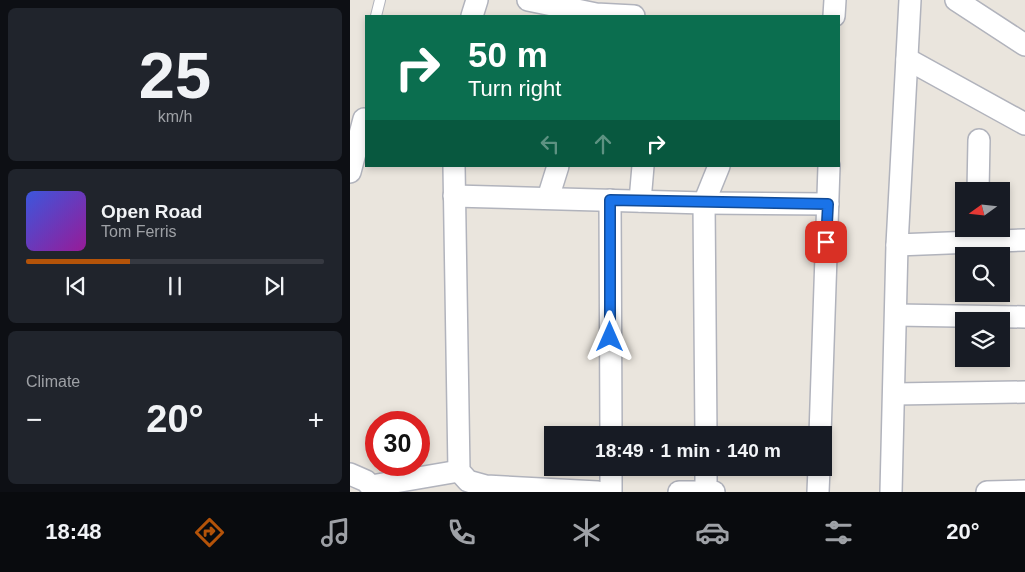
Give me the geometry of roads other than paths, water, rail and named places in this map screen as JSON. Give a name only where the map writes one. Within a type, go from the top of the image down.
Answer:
[{"type":"street","points":[[472,15],[477,0]]},
{"type":"street","points":[[528,0],[628,15]]},
{"type":"street","points":[[834,15],[835,0]]},
{"type":"street","points":[[892,492],[897,245],[910,0]]},
{"type":"street","points":[[956,0],[1025,45]]},
{"type":"street","points":[[907,60],[1025,124]]},
{"type":"street","points":[[350,172],[360,119]]},
{"type":"street","points":[[978,140],[978,182]]},
{"type":"street","points":[[454,167],[459,471],[468,482],[488,489],[598,492]]},
{"type":"street","points":[[548,198],[558,167]]},
{"type":"street","points":[[640,201],[643,167]]},
{"type":"street","points":[[706,426],[704,203],[719,167]]},
{"type":"street","points":[[820,426],[829,167]]},
{"type":"street","points":[[454,196],[704,203],[828,204]]},
{"type":"street","points":[[610,200],[611,426]]},
{"type":"street","points":[[897,245],[955,238]]},
{"type":"street","points":[[1006,238],[1025,240]]},
{"type":"street","points":[[896,315],[1025,317]]},
{"type":"street","points":[[894,394],[1025,392]]},
{"type":"street","points":[[350,474],[374,489],[459,471]]},
{"type":"street","points":[[611,476],[611,492]]},
{"type":"street","points":[[706,476],[706,492]]},
{"type":"street","points":[[818,492],[819,476]]},
{"type":"street","points":[[988,492],[1025,491]]},
{"type":"street","points":[[679,492],[714,492]]},
{"type":"lane","points":[[376,15],[380,0]]}]
